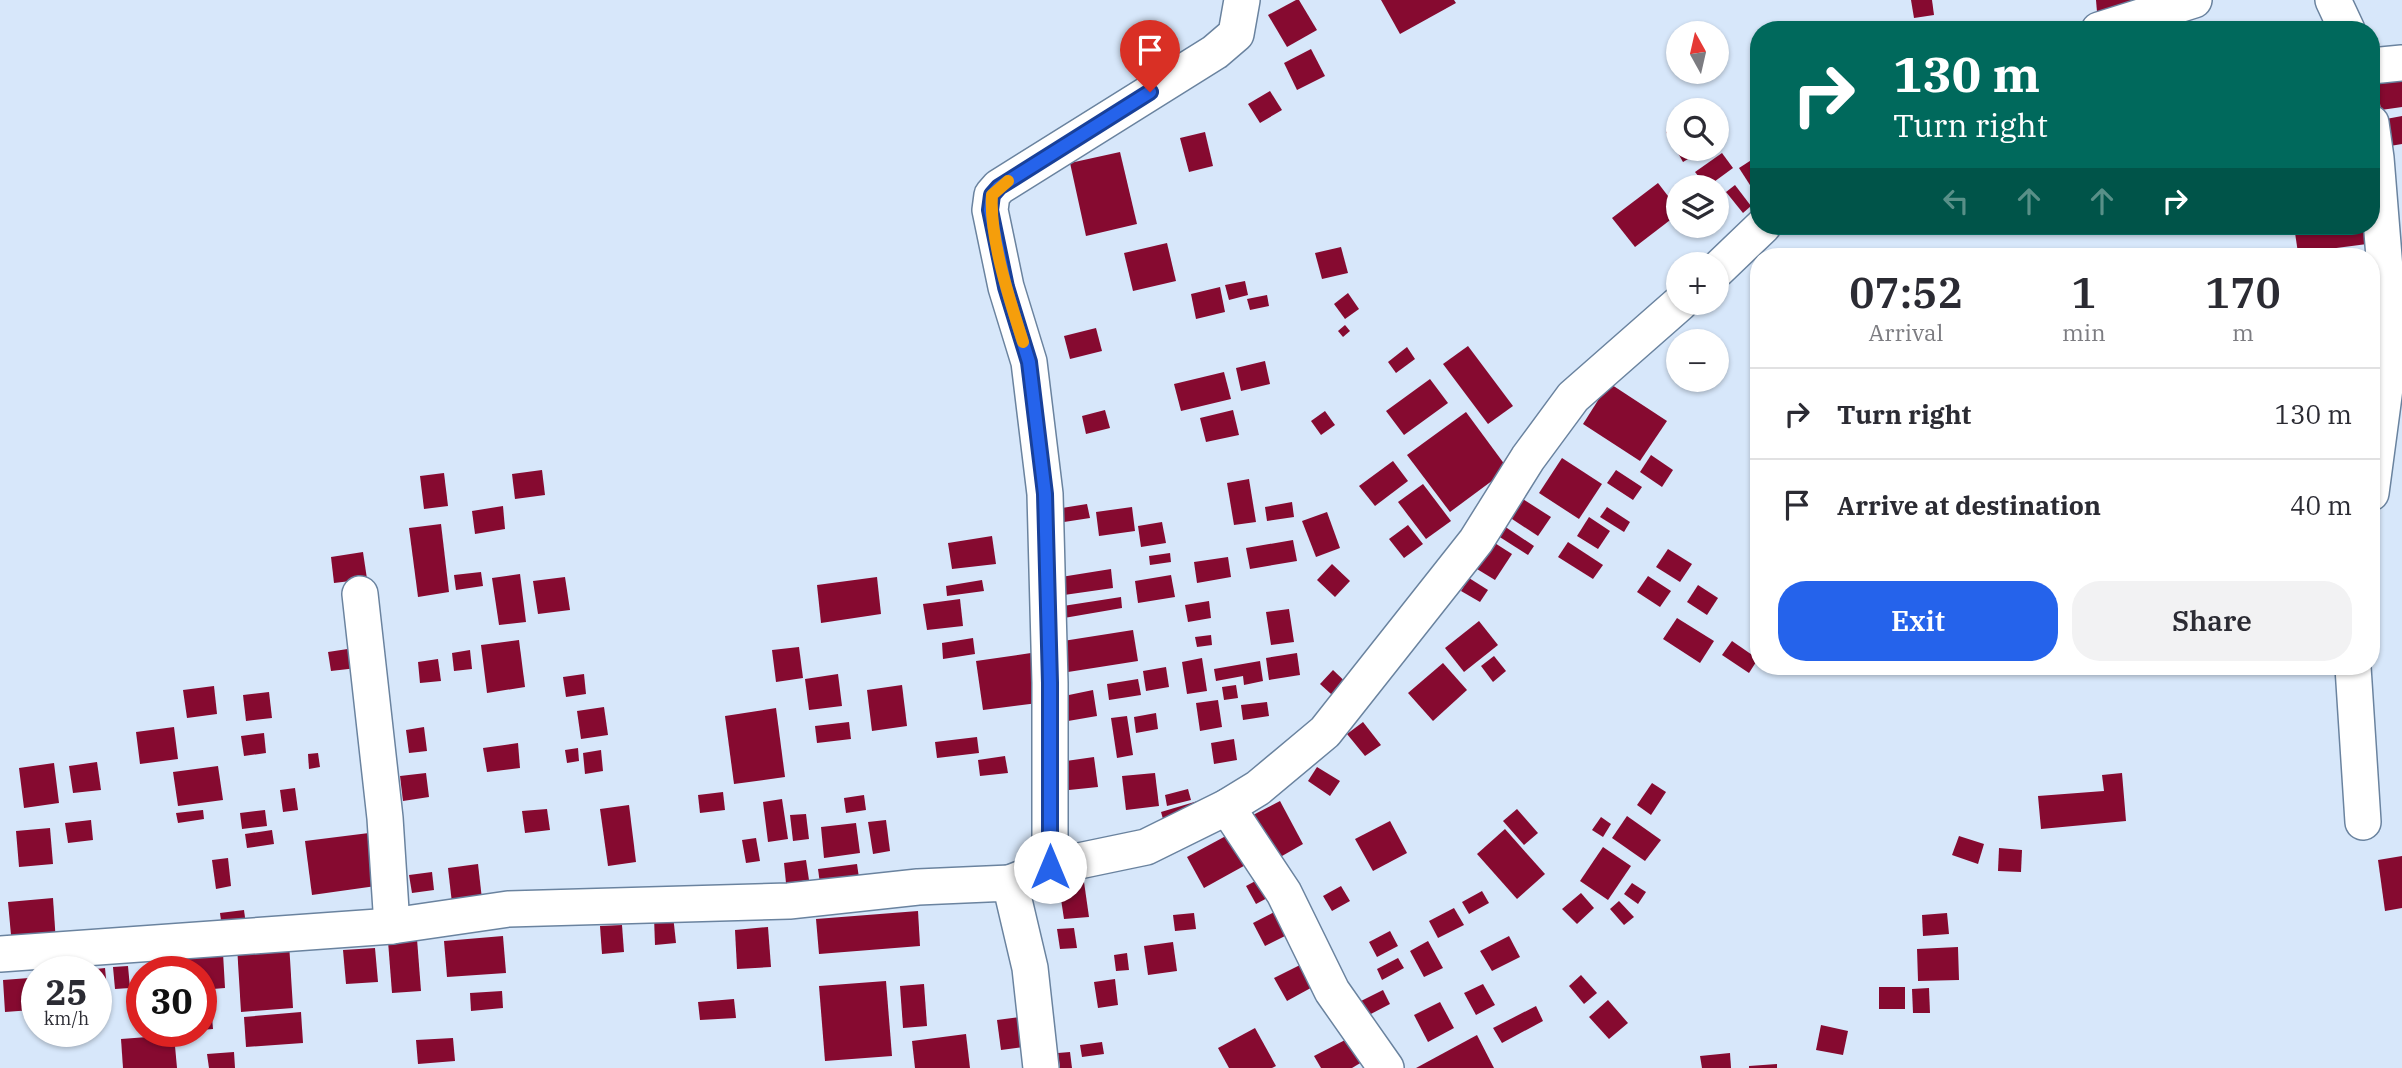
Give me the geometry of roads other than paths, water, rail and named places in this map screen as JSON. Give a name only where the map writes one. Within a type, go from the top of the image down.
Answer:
[{"type":"street","points":[[1050,867],[1050,683],[1045,494],[1029,362],[1006,287],[990,210],[992,195],[999,187],[1215,52],[1236,34],[1242,0]]},
{"type":"street","points":[[2128,21],[2194,0]]},
{"type":"street","points":[[2333,0],[2343,21]]},
{"type":"street","points":[[2380,65],[2402,63]]},
{"type":"street","points":[[2380,208],[2391,344],[2380,426]]},
{"type":"street","points":[[1729,259],[1754,235]]},
{"type":"street","points":[[0,954],[392,926],[508,909],[789,901],[918,887],[1010,883],[1050,867],[1146,847],[1227,807],[1258,788],[1325,732],[1476,541],[1528,458],[1573,397],[1666,315]]},
{"type":"street","points":[[360,594],[385,818],[392,926]]},
{"type":"street","points":[[2354,675],[2363,822]]},
{"type":"street","points":[[1227,807],[1284,893],[1332,992],[1386,1068]]},
{"type":"street","points":[[1010,883],[1030,968],[1041,1068]]}]
